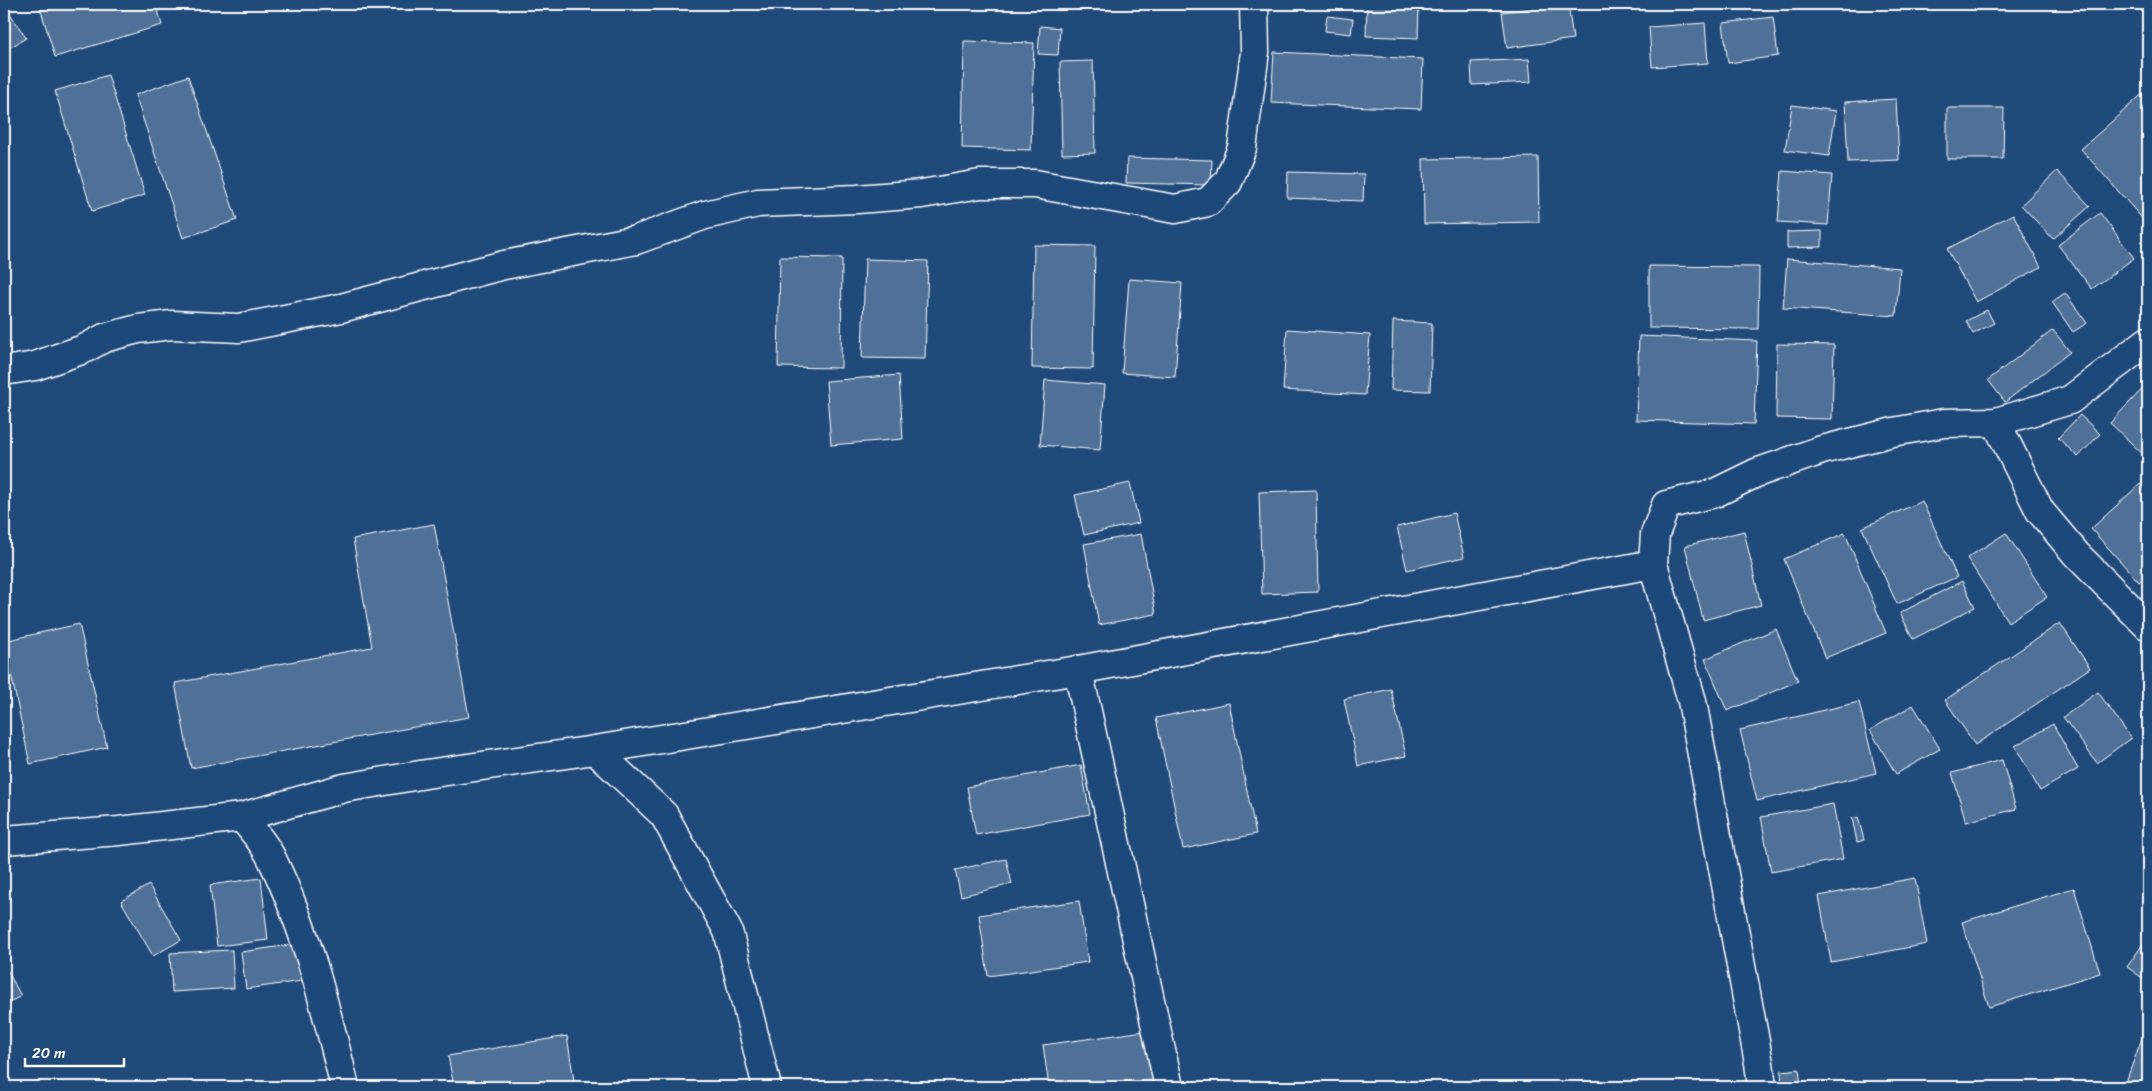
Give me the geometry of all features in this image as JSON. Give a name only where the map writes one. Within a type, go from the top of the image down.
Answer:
[{"type":"street","points":[[4,371],[35,366],[84,349],[104,338],[138,330],[172,325],[239,328],[341,308],[504,265],[636,240],[705,215],[758,203],[922,194],[980,184],[1035,184],[1175,209],[1208,202],[1228,182],[1242,148],[1255,52],[1254,4]]},
{"type":"street","points":[[1762,1087],[1692,701],[1653,564],[1655,534],[1666,505],[1716,493],[1756,473],[1822,450],[1893,432],[1944,423],[1996,422],[2070,400],[2148,341]]},
{"type":"street","points":[[1996,422],[2040,511],[2077,555],[2148,626]]},
{"type":"street","points":[[4,840],[242,817],[344,788],[426,774],[596,750],[1078,670],[1653,564]]},
{"type":"street","points":[[1078,670],[1170,1087]]},
{"type":"street","points":[[596,750],[664,816],[728,931],[767,1087]]},
{"type":"street","points":[[242,817],[270,856],[303,933],[328,1014],[345,1087]]},
{"type":"building","points":[[4,4],[26,38],[4,51]]},
{"type":"building","points":[[39,4],[156,4],[162,25],[55,57]]},
{"type":"building","points":[[1367,4],[1419,4],[1418,38],[1366,36]]},
{"type":"building","points":[[1568,4],[1573,39],[1507,48],[1502,12]]},
{"type":"building","points":[[1327,16],[1353,19],[1351,34],[1325,31]]},
{"type":"building","points":[[1773,17],[1778,56],[1728,63],[1723,23]]},
{"type":"building","points":[[1705,23],[1708,63],[1652,67],[1649,27]]},
{"type":"building","points":[[1040,26],[1060,28],[1058,55],[1038,54]]},
{"type":"building","points":[[964,41],[1034,43],[1031,150],[962,148]]},
{"type":"building","points":[[1274,52],[1423,59],[1421,109],[1271,103]]},
{"type":"building","points":[[1529,59],[1531,82],[1472,85],[1471,62]]},
{"type":"building","points":[[1093,61],[1095,153],[1062,154],[1060,62]]},
{"type":"building","points":[[108,75],[145,195],[92,211],[55,91]]},
{"type":"building","points":[[188,76],[237,220],[183,238],[135,95]]},
{"type":"building","points":[[2148,89],[2148,225],[2081,149]]},
{"type":"building","points":[[1896,99],[1899,160],[1848,162],[1845,102]]},
{"type":"building","points":[[1792,105],[1836,111],[1829,156],[1785,150]]},
{"type":"building","points":[[1947,108],[2004,108],[2003,159],[1947,159]]},
{"type":"building","points":[[1538,157],[1539,222],[1424,224],[1423,159]]},
{"type":"building","points":[[1127,158],[1212,160],[1211,185],[1126,183]]},
{"type":"building","points":[[1782,171],[1832,175],[1828,225],[1778,222]]},
{"type":"building","points":[[2057,171],[2090,206],[2053,239],[2021,205]]},
{"type":"building","points":[[1288,172],[1364,174],[1363,201],[1287,198]]},
{"type":"building","points":[[2100,213],[2134,258],[2092,289],[2058,245]]},
{"type":"building","points":[[2013,214],[2041,267],[1976,302],[1947,249]]},
{"type":"building","points":[[1822,231],[1822,247],[1787,248],[1787,232]]},
{"type":"building","points":[[1034,245],[1095,246],[1093,369],[1032,368]]},
{"type":"building","points":[[780,257],[842,258],[841,368],[778,367]]},
{"type":"building","points":[[865,259],[928,261],[925,359],[862,358]]},
{"type":"building","points":[[1787,259],[1900,268],[1896,316],[1783,308]]},
{"type":"building","points":[[1649,266],[1759,267],[1758,329],[1649,328]]},
{"type":"building","points":[[1129,279],[1182,283],[1175,377],[1122,373]]},
{"type":"building","points":[[2065,293],[2087,323],[2073,332],[2052,302]]},
{"type":"building","points":[[1987,310],[1994,323],[1973,334],[1966,321]]},
{"type":"building","points":[[1393,321],[1432,323],[1430,391],[1391,390]]},
{"type":"building","points":[[1287,329],[1370,335],[1365,395],[1283,390]]},
{"type":"building","points":[[2053,330],[2070,352],[2005,402],[1988,380]]},
{"type":"building","points":[[1639,336],[1757,341],[1754,424],[1636,420]]},
{"type":"building","points":[[1777,344],[1834,345],[1832,419],[1776,418]]},
{"type":"building","points":[[899,375],[903,439],[831,445],[826,381]]},
{"type":"building","points":[[1045,380],[1105,385],[1100,450],[1040,445]]},
{"type":"building","points":[[2148,383],[2148,459],[2110,423]]},
{"type":"building","points":[[2080,415],[2100,434],[2078,457],[2058,438]]},
{"type":"building","points":[[1130,483],[1139,523],[1084,535],[1075,495]]},
{"type":"building","points":[[2140,484],[2148,493],[2148,574],[2139,582],[2091,529]]},
{"type":"building","points":[[1316,490],[1318,592],[1262,594],[1259,492]]},
{"type":"building","points":[[1922,501],[1957,577],[1897,604],[1862,528]]},
{"type":"building","points":[[1454,513],[1464,557],[1407,570],[1397,527]]},
{"type":"building","points":[[434,524],[469,717],[191,768],[175,683],[372,647],[353,539]]},
{"type":"building","points":[[1744,531],[1761,605],[1703,620],[1685,546]]},
{"type":"building","points":[[1845,533],[1886,633],[1825,658],[1784,559]]},
{"type":"building","points":[[2006,533],[2047,597],[2008,622],[1967,558]]},
{"type":"building","points":[[1141,534],[1156,614],[1099,625],[1084,544]]},
{"type":"building","points":[[1962,581],[1975,607],[1913,639],[1900,613]]},
{"type":"building","points":[[2060,623],[2090,668],[1975,745],[1945,700]]},
{"type":"building","points":[[79,624],[107,747],[30,764],[4,641]]},
{"type":"building","points":[[1776,629],[1798,681],[1727,711],[1705,659]]},
{"type":"building","points":[[1391,689],[1406,756],[1358,766],[1344,699]]},
{"type":"building","points":[[2098,692],[2131,738],[2097,763],[2063,717]]},
{"type":"building","points":[[1859,702],[1876,773],[1757,801],[1740,730]]},
{"type":"building","points":[[1229,703],[1256,834],[1183,849],[1156,718]]},
{"type":"building","points":[[1913,705],[1940,749],[1896,774],[1870,730]]},
{"type":"building","points":[[2053,724],[2078,769],[2040,791],[2015,746]]},
{"type":"building","points":[[2002,760],[2016,809],[1966,822],[1952,773]]},
{"type":"building","points":[[1081,765],[1090,814],[976,835],[967,787]]},
{"type":"building","points":[[1833,804],[1843,859],[1771,872],[1761,817]]},
{"type":"building","points":[[1858,817],[1864,840],[1857,842],[1852,818]]},
{"type":"building","points":[[1006,859],[1012,884],[961,896],[955,870]]},
{"type":"building","points":[[261,878],[268,940],[217,946],[210,885]]},
{"type":"building","points":[[1915,878],[1927,944],[1831,962],[1819,896]]},
{"type":"building","points":[[149,885],[181,940],[153,956],[121,901]]},
{"type":"building","points":[[2074,888],[2100,973],[1989,1007],[1962,922]]},
{"type":"building","points":[[1079,901],[1088,962],[988,976],[979,915]]},
{"type":"building","points":[[297,944],[302,981],[246,989],[241,952]]},
{"type":"building","points":[[2143,944],[2148,947],[2148,982],[2127,967]]},
{"type":"building","points":[[232,950],[234,988],[172,992],[170,953]]},
{"type":"building","points":[[4,964],[21,996],[4,1005]]},
{"type":"building","points":[[2148,1022],[2148,1087],[2124,1087]]},
{"type":"building","points":[[1152,1030],[1160,1086],[1049,1087],[1043,1045]]},
{"type":"building","points":[[567,1036],[575,1087],[454,1087],[448,1056]]},
{"type":"building","points":[[1799,1069],[1801,1087],[1782,1087],[1781,1071]]}]
